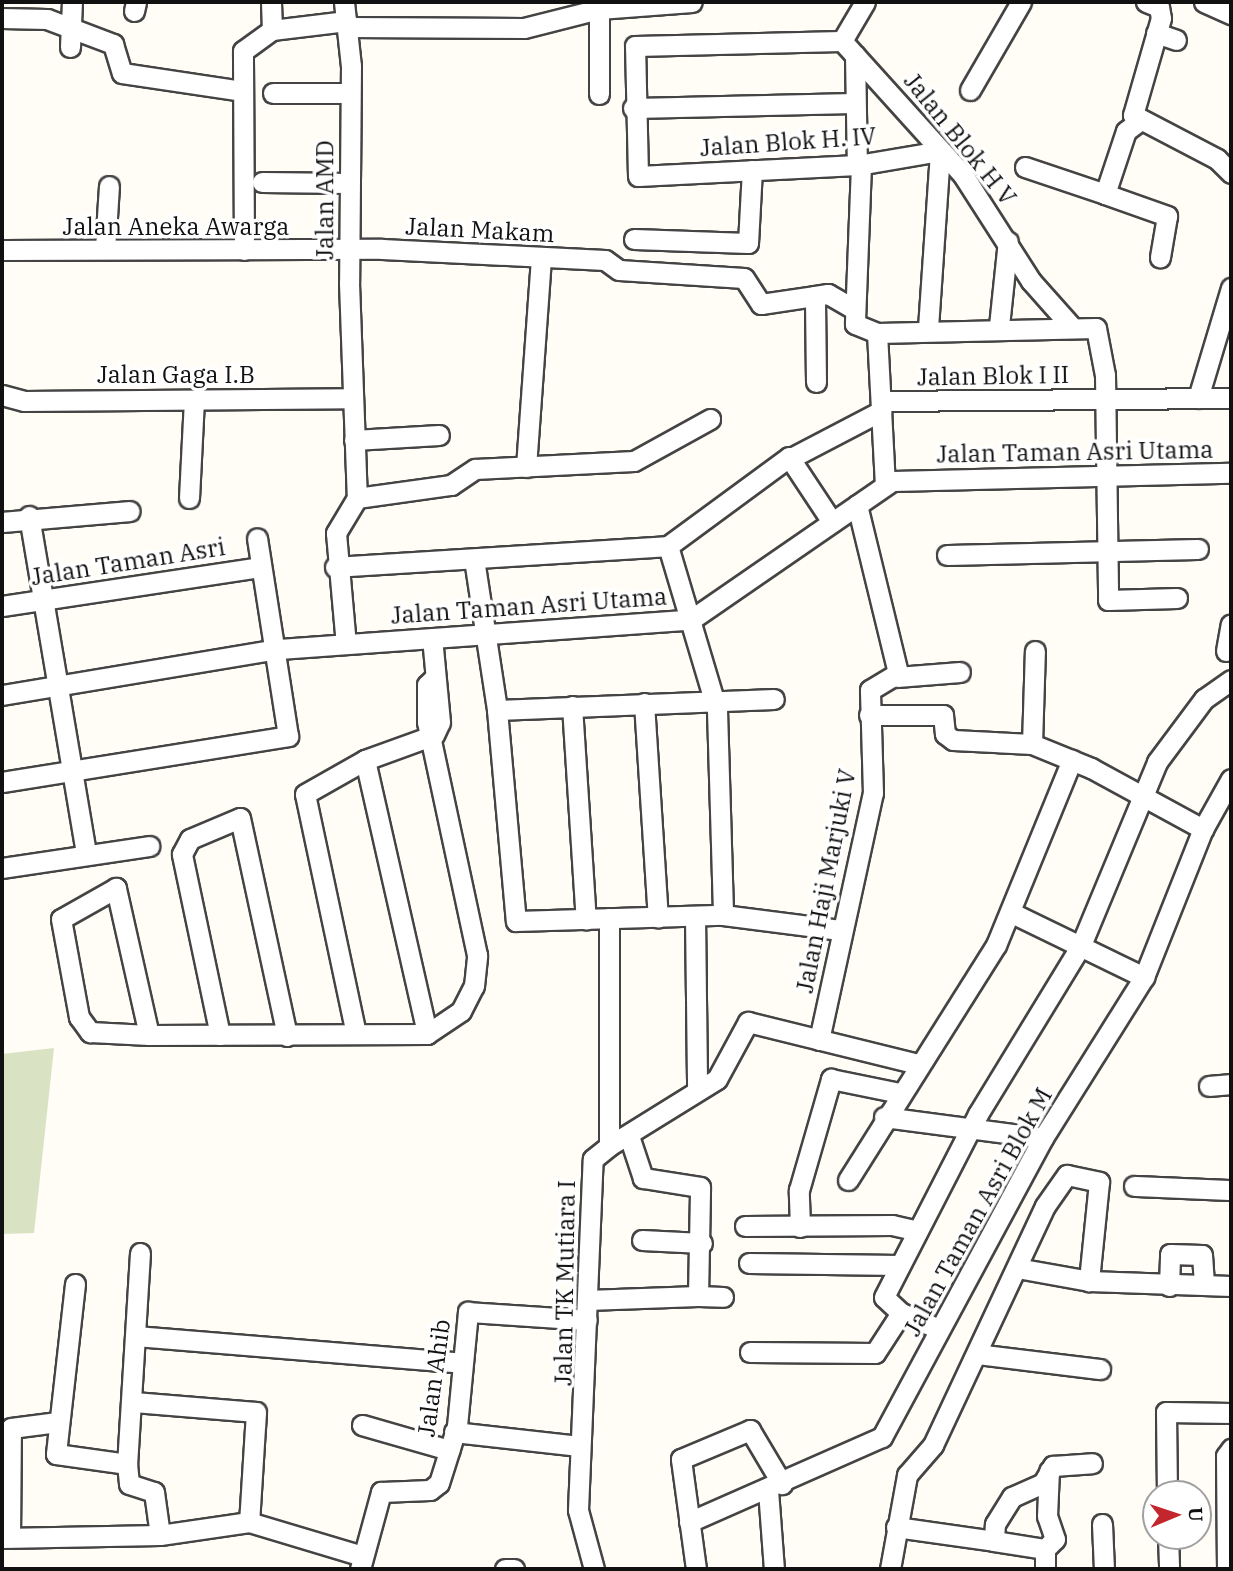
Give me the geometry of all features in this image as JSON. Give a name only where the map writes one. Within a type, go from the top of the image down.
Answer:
[{"type":"street","points":[[70,47],[72,2]]},
{"type":"street","points":[[271,2],[272,30]]},
{"type":"street","points":[[244,250],[244,46],[272,30],[346,17],[524,28],[599,5],[692,2]]},
{"type":"street","points":[[865,2],[847,45],[855,103],[859,165],[855,309],[857,329],[877,332],[928,328],[1070,325],[1096,328],[1105,399],[1108,600],[1177,598]]},
{"type":"street","points":[[970,90],[1021,2]]},
{"type":"street","points":[[1205,2],[1231,14]]},
{"type":"street","points":[[599,5],[599,94]]},
{"type":"street","points":[[1161,5],[1156,33],[1133,103],[1138,122],[1229,166]]},
{"type":"street","name":"Jalan AMD","points":[[346,17],[351,93],[348,183],[356,498]]},
{"type":"street","points":[[2,18],[69,26],[113,44],[122,73],[242,91]]},
{"type":"street","points":[[1156,33],[1176,40]]},
{"type":"street","points":[[847,45],[635,46],[633,108],[855,103]]},
{"type":"street","name":"Jalan Blok H V","points":[[847,45],[940,151],[1008,241],[1031,281],[1070,325]]},
{"type":"street","points":[[273,93],[351,93]]},
{"type":"street","name":"Jalan Blok H. IV","points":[[633,108],[638,176],[859,165],[940,151]]},
{"type":"street","points":[[1105,194],[1126,131],[1138,122]]},
{"type":"street","points":[[928,328],[940,151]]},
{"type":"street","points":[[1025,167],[1167,216],[1160,257]]},
{"type":"street","points":[[634,239],[748,243],[752,170]]},
{"type":"street","points":[[262,182],[348,183]]},
{"type":"street","points":[[105,249],[108,186]]},
{"type":"street","points":[[999,326],[1008,241]]},
{"type":"street","name":"Jalan Aneka Awarga","points":[[2,250],[350,249]]},
{"type":"street","name":"Jalan Makam","points":[[350,249],[608,260],[619,270],[744,278],[761,304],[816,296]]},
{"type":"street","points":[[526,467],[541,258]]},
{"type":"street","points":[[1198,398],[1231,288]]},
{"type":"street","points":[[816,382],[816,296],[828,294],[855,309]]},
{"type":"street","points":[[877,332],[885,484]]},
{"type":"street","name":"Jalan Gaga I.B","points":[[2,395],[194,400],[352,398]]},
{"type":"street","name":"Jalan Blok I II","points":[[881,406],[1231,398]]},
{"type":"street","points":[[189,498],[194,400]]},
{"type":"street","points":[[335,567],[668,546],[789,458],[881,406]]},
{"type":"street","points":[[346,643],[335,567],[337,526],[356,498],[451,485],[475,469],[634,461],[710,419]]},
{"type":"street","points":[[354,440],[439,435]]},
{"type":"street","points":[[789,458],[831,522]]},
{"type":"street","name":"Jalan Taman Asri Utama","points":[[2,695],[278,649],[478,635],[694,625],[885,484],[1231,473]]},
{"type":"street","points":[[857,505],[897,677],[960,672]]},
{"type":"street","points":[[2,522],[29,516],[130,511]]},
{"type":"street","points":[[29,516],[70,772],[86,853]]},
{"type":"street","points":[[2,782],[288,736],[278,649],[257,538]]},
{"type":"street","points":[[668,546],[694,625],[711,699],[718,710],[723,915]]},
{"type":"street","points":[[947,555],[1198,548]]},
{"type":"street","points":[[474,559],[478,635],[497,710],[513,917],[521,924],[723,915],[840,930]]},
{"type":"street","name":"Jalan Taman Asri","points":[[2,606],[261,567]]},
{"type":"street","points":[[1226,651],[1231,624]]},
{"type":"street","points":[[149,1035],[116,888],[61,919],[79,1017],[97,1034],[149,1035],[287,1035],[427,1034],[461,1011],[478,970],[434,735],[440,722],[439,685],[433,679],[432,638]]},
{"type":"street","points":[[1032,744],[1035,651]]},
{"type":"street","name":"Jalan Haji Marjuki V","points":[[819,1040],[840,930],[876,773],[869,715],[870,690],[897,677]]},
{"type":"street","points":[[939,1329],[901,1313],[884,1297],[971,1127],[1081,945],[1140,796],[1183,724],[1231,680]]},
{"type":"street","points":[[497,710],[711,699],[774,699]]},
{"type":"street","points":[[644,702],[658,918]]},
{"type":"street","points":[[572,706],[586,920]]},
{"type":"street","points":[[869,715],[943,715],[945,734],[953,740],[1032,744],[1072,760],[1203,830]]},
{"type":"street","points":[[356,1034],[305,799],[308,790],[365,760],[434,735]]},
{"type":"street","points":[[365,760],[427,1034]]},
{"type":"street","points":[[848,1180],[884,1117],[1012,913],[1072,760]]},
{"type":"street","name":"Jalan Taman Asri Blok M","points":[[689,1522],[876,1444],[1043,1138],[1144,977],[1203,830],[1231,779]]},
{"type":"street","points":[[220,1035],[182,854],[190,839],[240,818],[287,1035]]},
{"type":"street","points":[[2,868],[86,853],[149,846]]},
{"type":"street","points":[[1012,913],[1144,977]]},
{"type":"street","points":[[695,916],[697,1086]]},
{"type":"street","points":[[609,918],[610,1146],[717,1079],[748,1023],[918,1064]]},
{"type":"street","points":[[800,1227],[799,1190],[831,1079],[900,1093]]},
{"type":"street","points":[[1209,1086],[1231,1084]]},
{"type":"street","points":[[884,1117],[1043,1138]]},
{"type":"street","points":[[629,1136],[643,1178],[699,1187],[702,1242],[698,1296]]},
{"type":"street","name":"Jalan TK Mutiara I","points":[[594,1569],[580,1536],[579,1446],[593,1159],[610,1146]]},
{"type":"street","points":[[890,1569],[908,1475],[933,1445],[978,1354],[1045,1206],[1064,1175],[1100,1182],[1089,1281]]},
{"type":"street","points":[[1135,1186],[1231,1190]]},
{"type":"street","points":[[746,1226],[892,1224],[917,1231]]},
{"type":"street","points":[[642,1240],[702,1242]]},
{"type":"street","points":[[140,1253],[134,1402],[127,1464],[132,1487],[154,1492],[160,1535]]},
{"type":"street","points":[[1168,1286],[1170,1255],[1202,1255],[1204,1285]]},
{"type":"street","points":[[749,1263],[899,1265]]},
{"type":"street","points":[[1017,1268],[1089,1281],[1168,1286],[1231,1286]]},
{"type":"street","points":[[75,1284],[58,1422],[58,1456],[127,1464]]},
{"type":"street","points":[[587,1300],[723,1297]]},
{"type":"street","name":"Jalan Ahib","points":[[361,1563],[378,1495],[435,1489],[452,1441],[462,1363],[464,1317],[474,1308],[587,1320]]},
{"type":"street","points":[[750,1352],[875,1353],[901,1313]]},
{"type":"street","points":[[136,1336],[462,1363]]},
{"type":"street","points":[[978,1354],[1100,1369]]},
{"type":"street","points":[[134,1402],[256,1412],[249,1522]]},
{"type":"street","points":[[1167,1480],[1166,1412],[1227,1411]]},
{"type":"street","points":[[58,1422],[11,1428],[6,1538],[160,1535],[249,1522],[361,1563]]},
{"type":"street","points":[[362,1426],[452,1441],[579,1446]]},
{"type":"street","points":[[696,1569],[682,1457],[750,1430],[775,1487],[774,1569]]},
{"type":"street","points":[[1227,1569],[1226,1456],[1231,1449]]},
{"type":"street","points":[[1049,1469],[1092,1463]]},
{"type":"street","points":[[994,1541],[1006,1505],[1043,1483],[1049,1469]]},
{"type":"street","points":[[1045,1569],[1045,1549],[1055,1539],[1047,1516],[1049,1469]]},
{"type":"street","points":[[1102,1524],[1104,1569]]},
{"type":"street","points":[[896,1527],[1045,1549]]},
{"type":"street","points":[[1168,1550],[1169,1569]]},
{"type":"street","points":[[505,1569],[514,1569]]},
{"type":"green space","points":[[54,1048],[34,1233],[2,1234],[2,1054]]}]
